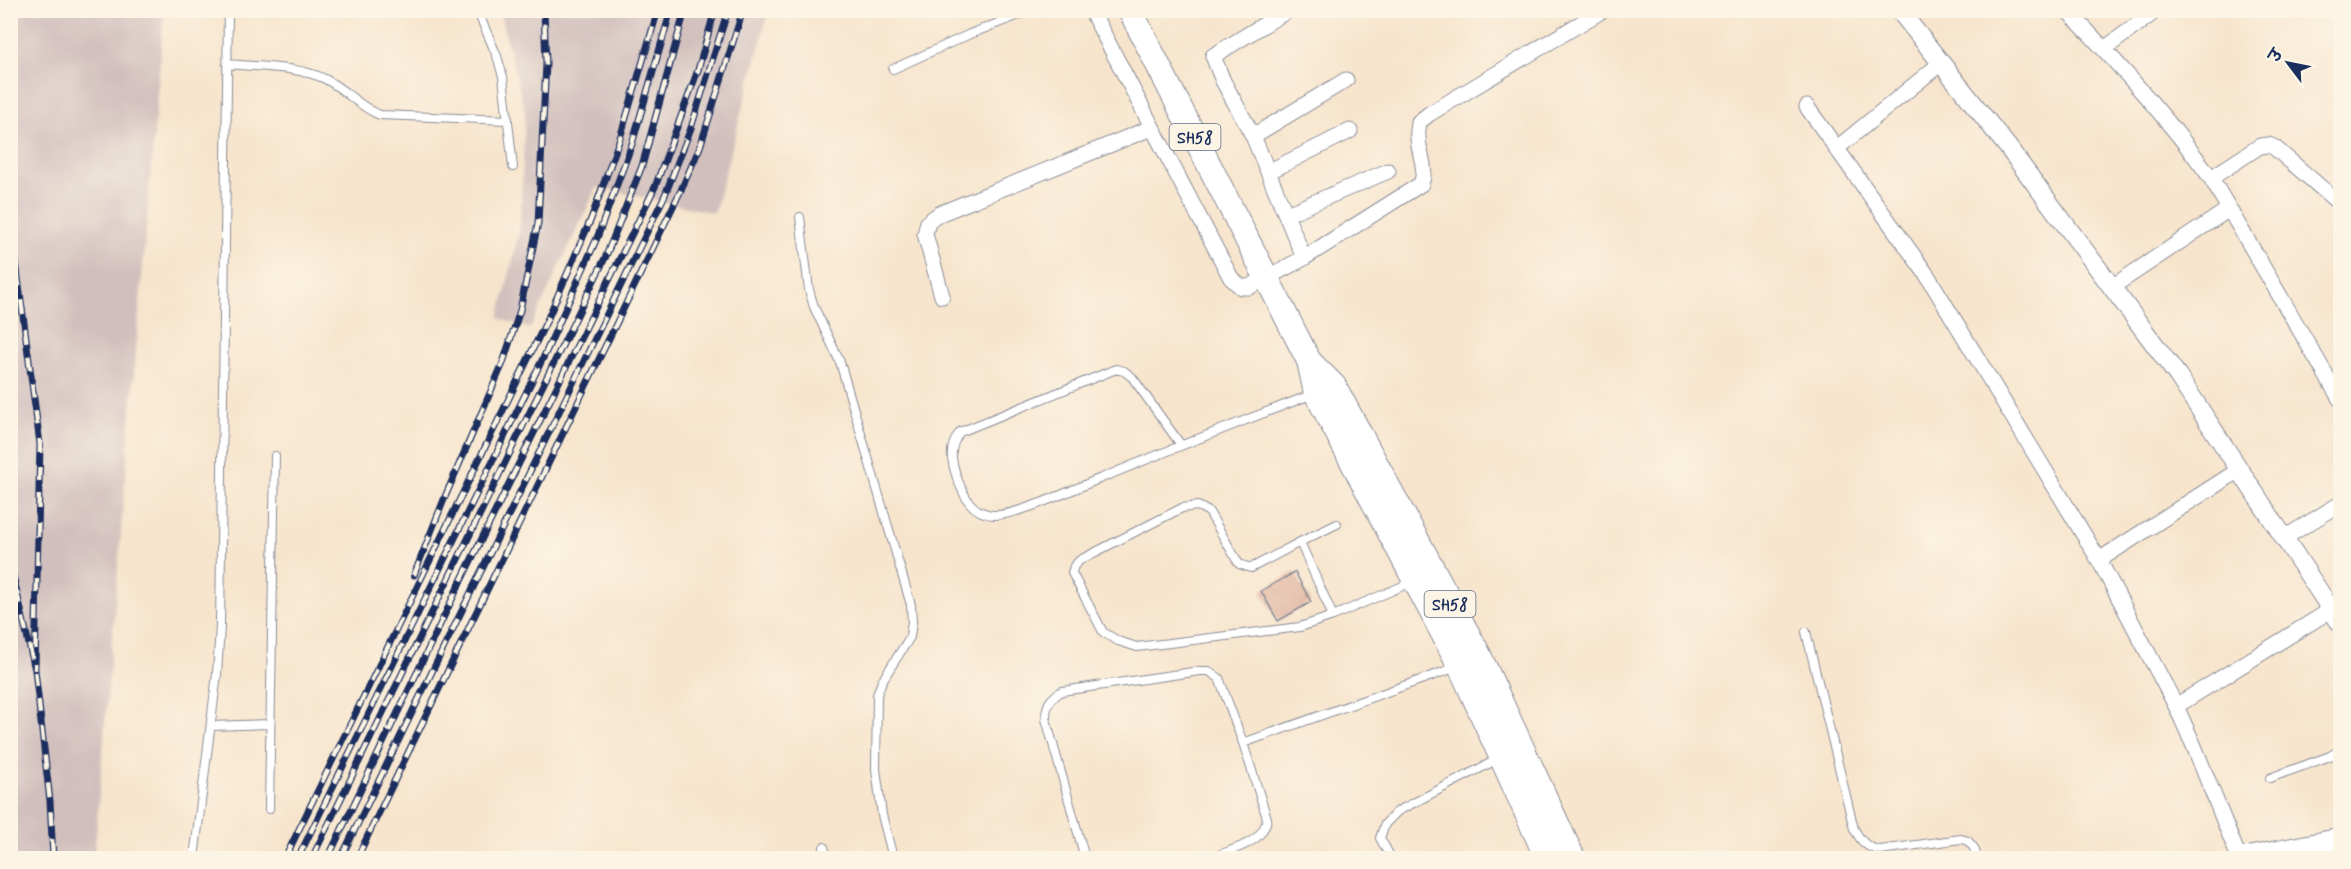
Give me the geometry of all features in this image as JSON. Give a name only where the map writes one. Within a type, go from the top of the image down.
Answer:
[{"type":"main road","name":"SH58","points":[[1130,10],[1309,361],[1423,577],[1546,858]]},
{"type":"main road","name":"SH58","points":[[1423,577],[1479,655],[1573,858]]},
{"type":"main road","points":[[2245,858],[2340,839]]},
{"type":"street","points":[[1090,10],[1231,278],[1241,287],[1249,287],[1264,272],[1304,258],[1421,184],[1424,163],[1417,138],[1419,122],[1603,10]]},
{"type":"street","points":[[1288,10],[1213,56],[1223,81],[1253,136],[1304,258]]},
{"type":"street","points":[[1899,10],[2007,146],[2178,376],[2336,617],[2175,706]]},
{"type":"street","points":[[2067,10],[2187,145],[2211,178],[2336,379],[2340,399]]},
{"type":"street","points":[[2104,49],[2157,10]]},
{"type":"street","points":[[1836,149],[1941,63]]},
{"type":"street","points":[[1253,136],[1346,80]]},
{"type":"street","points":[[1806,107],[1927,275],[2099,560],[2194,746],[2239,858]]},
{"type":"street","points":[[942,296],[925,234],[928,222],[939,214],[1151,128]]},
{"type":"street","points":[[1269,172],[1350,131]]},
{"type":"street","points":[[2211,178],[2260,146],[2269,145],[2340,204]]},
{"type":"street","points":[[1287,214],[1388,171]]},
{"type":"street","points":[[2112,287],[2229,209]]},
{"type":"street","points":[[2099,560],[2239,470]]},
{"type":"street","points":[[2284,538],[2340,504]]},
{"type":"lane","points":[[194,858],[218,674],[221,597],[228,10]]},
{"type":"lane","points":[[477,10],[500,67],[513,167]]},
{"type":"lane","points":[[894,69],[970,34],[1032,10]]},
{"type":"lane","points":[[227,64],[309,73],[334,83],[357,103],[380,115],[508,120]]},
{"type":"lane","points":[[800,217],[813,307],[840,362],[911,605],[910,637],[882,681],[877,703],[876,769],[882,814],[893,858]]},
{"type":"lane","points":[[1180,446],[1132,377],[1116,369],[960,432],[951,446],[950,458],[963,495],[969,505],[990,515],[1001,515],[1055,497],[1325,390]]},
{"type":"lane","points":[[269,809],[275,456]]},
{"type":"lane","points":[[1337,524],[1251,568],[1239,564],[1209,512],[1198,506],[1182,508],[1080,560],[1074,566],[1072,573],[1103,632],[1118,642],[1137,647],[1300,627],[1333,616],[1423,577]]},
{"type":"lane","points":[[1300,542],[1333,616]]},
{"type":"lane","points":[[1806,632],[1854,829],[1861,840],[1869,849],[1880,850],[1961,839],[1968,841],[1974,848],[1977,858]]},
{"type":"lane","points":[[1243,743],[1460,666]]},
{"type":"lane","points":[[1085,858],[1046,719],[1046,707],[1050,698],[1062,692],[1209,671],[1219,678],[1267,818],[1266,830],[1257,839],[1211,858]]},
{"type":"lane","points":[[211,726],[269,724]]},
{"type":"lane","points":[[2270,778],[2330,756],[2340,750]]},
{"type":"lane","points":[[1391,858],[1380,838],[1385,824],[1398,811],[1501,757]]},
{"type":"lane","points":[[824,847],[827,858]]},
{"type":"shaded area","points":[[10,11],[164,11],[94,858],[11,858]]},
{"type":"shaded area","points":[[499,11],[769,11],[714,213],[597,187],[530,329],[499,318],[520,228],[525,112]]},
{"type":"building","points":[[1295,572],[1311,602],[1278,621],[1261,591]]},
{"type":"railway","points":[[10,33],[13,10]]},
{"type":"railway","points":[[414,575],[503,363],[520,310],[538,223],[546,64],[544,10]]},
{"type":"railway","points":[[285,858],[548,318],[591,219],[620,138],[658,10]]},
{"type":"railway","points":[[298,858],[546,352],[597,238],[632,144],[671,10]]},
{"type":"railway","points":[[312,858],[606,256],[642,166],[685,10]]},
{"type":"railway","points":[[328,858],[459,585],[655,187],[698,70],[715,10]]},
{"type":"railway","points":[[341,858],[665,195],[691,128],[728,10]]},
{"type":"railway","points":[[357,858],[681,190],[700,147],[743,10]]},
{"type":"railway","points":[[10,217],[40,444],[35,670]]},
{"type":"railway","points":[[10,563],[35,670],[50,801],[53,858]]}]
